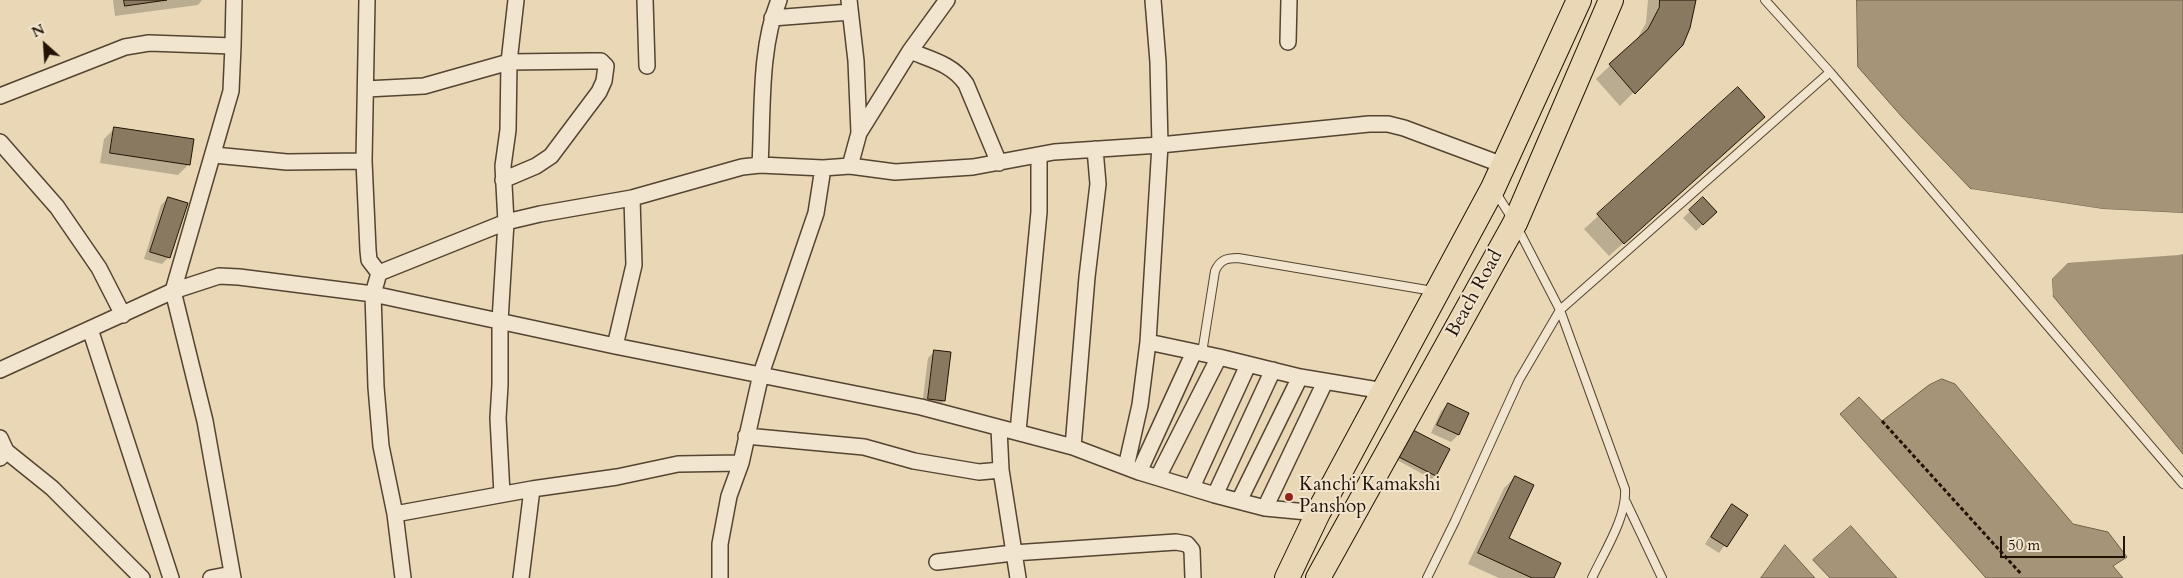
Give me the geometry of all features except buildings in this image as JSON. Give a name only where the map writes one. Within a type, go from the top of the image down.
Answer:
[{"type":"main road","name":"Beach Road","points":[[1287,578],[1318,513],[1492,188],[1579,0]]},
{"type":"main road","name":"Beach Road","points":[[1318,578],[1515,223],[1610,0]]},
{"type":"street","points":[[211,578],[233,576],[205,421],[173,291],[214,155],[233,81],[234,0]]},
{"type":"street","points":[[367,0],[364,162],[369,260],[379,273]]},
{"type":"street","points":[[502,494],[498,418],[500,321],[506,222],[504,144],[508,130],[509,62],[516,0]]},
{"type":"street","points":[[645,0],[647,66]]},
{"type":"street","points":[[760,165],[767,45],[772,18],[779,0]]},
{"type":"street","points":[[850,166],[859,133],[910,51],[947,0]]},
{"type":"street","points":[[1132,469],[1148,342],[1160,145],[1158,62],[1153,0]]},
{"type":"street","points":[[1288,42],[1289,0]]},
{"type":"street","points":[[772,18],[850,6],[856,61],[859,133]]},
{"type":"street","points":[[0,96],[125,47],[149,43],[233,46]]},
{"type":"street","points":[[910,51],[948,65],[959,73],[966,84],[999,163]]},
{"type":"street","points":[[366,89],[424,86],[509,62],[601,61],[606,66],[604,81],[599,92],[551,156],[536,166],[504,180]]},
{"type":"street","points":[[379,273],[506,222],[632,198],[742,167],[760,165],[823,168],[850,166],[895,172],[973,167],[1039,154],[1160,145],[1369,124],[1388,124],[1503,165]]},
{"type":"street","points":[[0,142],[58,207],[99,268],[123,315]]},
{"type":"street","points":[[1073,447],[1087,276],[1098,184],[1095,149]]},
{"type":"street","points":[[1018,431],[1039,212],[1039,154]]},
{"type":"street","points":[[214,155],[287,162],[364,162]]},
{"type":"street","points":[[720,578],[722,534],[730,496],[741,463],[761,374],[816,213],[823,168]]},
{"type":"street","points":[[615,346],[634,265],[632,198]]},
{"type":"street","points":[[379,273],[374,294],[376,387],[380,446],[395,514],[403,578]]},
{"type":"street","points":[[0,370],[173,291],[219,276],[239,277],[374,294],[615,346],[921,407],[1073,447],[1132,469],[1214,495],[1265,508],[1318,513]]},
{"type":"street","points":[[90,330],[171,578]]},
{"type":"street","points":[[1148,342],[1219,357],[1300,378],[1384,392]]},
{"type":"street","points":[[1132,469],[1198,353]]},
{"type":"street","points":[[1158,477],[1219,357]]},
{"type":"street","points":[[1192,487],[1248,364]]},
{"type":"street","points":[[1214,495],[1273,370]]},
{"type":"street","points":[[1239,501],[1300,378]]},
{"type":"street","points":[[1265,508],[1325,382]]},
{"type":"street","points":[[999,428],[1001,470],[1018,578]]},
{"type":"street","points":[[746,436],[864,447],[914,461],[979,472],[1001,470]]},
{"type":"street","points":[[2,449],[52,488],[142,578]]},
{"type":"street","points":[[395,514],[502,494],[617,477],[678,464],[741,463]]},
{"type":"street","points":[[521,578],[532,489]]},
{"type":"street","points":[[937,562],[1013,553],[1176,542],[1186,544],[1192,550],[1192,578]]},
{"type":"lane","points":[[1765,0],[1830,72],[2183,484]]},
{"type":"lane","points":[[1427,578],[1519,380],[1560,310],[1830,72]]},
{"type":"lane","points":[[1492,188],[1515,223],[1560,310],[1625,489],[1626,502],[1662,578]]},
{"type":"lane","points":[[1198,353],[1215,271],[1219,263],[1227,258],[1238,258],[1437,292]]},
{"type":"lane","points":[[1592,578],[1626,502]]},
{"type":"path","points":[[1882,421],[2022,575]]},
{"type":"shaded area","points":[[1857,0],[2183,0],[2183,213],[2103,209],[1971,189],[1903,118],[1858,67]]},
{"type":"shaded area","points":[[2183,254],[2183,454],[2053,296],[2052,279],[2068,263]]},
{"type":"shaded area","points":[[1942,379],[1955,384],[2073,524],[2108,532],[2127,557],[2113,566],[2123,578],[1986,578],[1840,414],[1859,397],[1882,421],[1929,385]]},
{"type":"shaded area","points":[[1851,526],[1897,578],[1830,578],[1813,560]]},
{"type":"shaded area","points":[[1785,545],[1815,578],[1761,578]]},
{"type":"pier","points":[[1971,189],[2103,209],[2183,213],[2183,215],[2102,211],[2019,200],[1973,192]]},
{"type":"pier","points":[[2183,252],[2183,254],[2179,255],[2068,263],[2052,279],[2053,296],[2050,293],[2050,277],[2068,260]]},
{"type":"place","name":"Kanchi Kamakshi Panshop","points":[[1289,497]]}]
